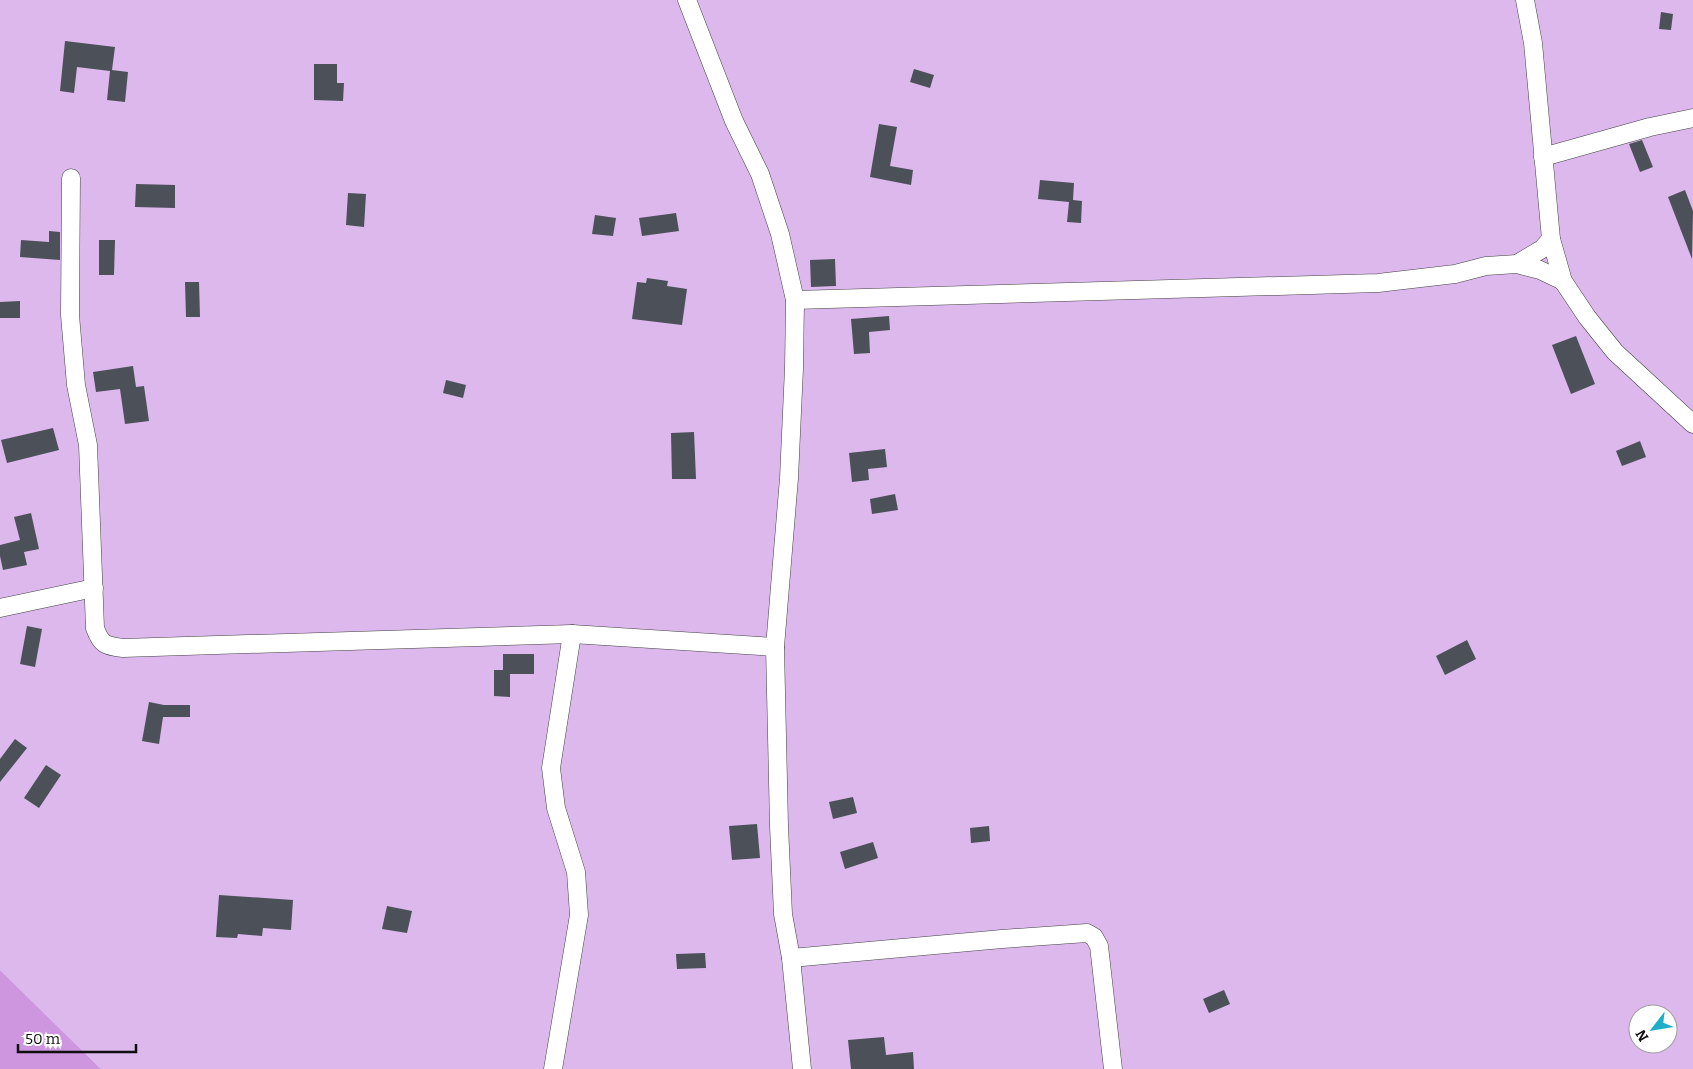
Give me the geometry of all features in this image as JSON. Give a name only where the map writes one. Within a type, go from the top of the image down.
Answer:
[{"type":"street","points":[[687,0],[734,121],[760,174],[780,234],[795,300],[789,478],[775,648],[779,826],[783,904],[791,958],[802,1069]]},
{"type":"street","points":[[1525,0],[1533,43],[1551,239],[1563,281],[1587,317],[1614,352],[1693,424]]},
{"type":"street","points":[[1542,157],[1693,118]]},
{"type":"street","points":[[71,178],[70,315],[76,384],[88,445],[95,628],[99,639],[108,646],[123,648],[572,634],[775,648]]},
{"type":"street","points":[[1517,264],[1542,249],[1551,239]]},
{"type":"street","points":[[795,300],[1378,284],[1455,274],[1486,266],[1517,264],[1540,270],[1563,281]]},
{"type":"street","points":[[0,608],[94,588]]},
{"type":"street","points":[[553,1069],[579,916],[576,872],[556,808],[551,768],[572,634]]},
{"type":"street","points":[[791,958],[1087,933],[1094,937],[1099,946],[1113,1069]]},
{"type":"shaded area","points":[[0,0],[1693,0],[1693,1069],[101,1069],[0,970]]},
{"type":"shaded area","points":[[0,970],[101,1069],[0,1069]]},
{"type":"building","points":[[1661,12],[1673,14],[1671,30],[1659,29]]},
{"type":"building","points":[[65,41],[115,47],[112,70],[128,72],[125,102],[107,100],[110,71],[77,67],[74,93],[60,91]]},
{"type":"building","points":[[314,64],[337,64],[337,83],[344,83],[343,101],[314,100]]},
{"type":"building","points":[[914,69],[934,75],[930,88],[910,82]]},
{"type":"building","points":[[879,124],[897,127],[890,166],[913,170],[911,185],[870,177]]},
{"type":"building","points":[[1642,140],[1653,167],[1640,172],[1629,144]]},
{"type":"building","points":[[1040,180],[1074,183],[1073,200],[1082,201],[1081,223],[1067,222],[1069,202],[1038,199]]},
{"type":"building","points":[[136,184],[175,185],[175,208],[135,207]]},
{"type":"building","points":[[1685,190],[1693,211],[1692,259],[1668,197]]},
{"type":"building","points":[[348,193],[366,194],[364,227],[346,225]]},
{"type":"building","points":[[676,213],[679,231],[642,236],[639,218]]},
{"type":"building","points":[[595,215],[616,218],[613,236],[592,234]]},
{"type":"building","points":[[49,231],[60,232],[60,260],[20,257],[21,240],[49,242]]},
{"type":"building","points":[[99,240],[115,240],[114,275],[99,275]]},
{"type":"building","points":[[835,259],[836,286],[811,287],[810,260]]},
{"type":"building","points":[[647,278],[668,281],[667,286],[687,289],[682,325],[632,319],[637,282],[646,283]]},
{"type":"building","points":[[185,282],[199,282],[200,317],[186,317]]},
{"type":"building","points":[[20,301],[20,318],[0,318],[0,302]]},
{"type":"building","points":[[889,316],[890,330],[869,332],[870,353],[854,354],[851,319]]},
{"type":"building","points":[[1576,336],[1595,384],[1571,394],[1552,345]]},
{"type":"building","points":[[133,366],[136,387],[144,386],[149,421],[125,424],[120,389],[96,392],[93,372]]},
{"type":"building","points":[[446,380],[466,385],[463,398],[443,393]]},
{"type":"building","points":[[53,428],[59,450],[7,463],[1,440]]},
{"type":"building","points":[[694,432],[696,479],[672,479],[671,433]]},
{"type":"building","points":[[1640,441],[1646,457],[1622,466],[1616,451]]},
{"type":"building","points":[[885,449],[887,467],[868,469],[869,480],[852,482],[849,453]]},
{"type":"building","points":[[895,494],[898,510],[872,514],[870,499]]},
{"type":"building","points":[[31,513],[39,549],[24,552],[27,565],[3,570],[0,545],[20,540],[14,517]]},
{"type":"building","points":[[27,626],[42,629],[35,667],[20,664]]},
{"type":"building","points":[[1467,640],[1476,659],[1445,675],[1436,656]]},
{"type":"building","points":[[503,654],[534,654],[534,674],[510,674],[510,697],[494,696],[494,670],[503,670]]},
{"type":"building","points":[[149,702],[164,705],[190,705],[190,717],[163,717],[159,744],[142,741]]},
{"type":"building","points":[[15,739],[27,748],[0,782],[0,759]]},
{"type":"building","points":[[46,765],[61,775],[39,808],[24,798]]},
{"type":"building","points":[[853,797],[857,813],[833,819],[829,802]]},
{"type":"building","points":[[757,824],[760,858],[732,860],[729,826]]},
{"type":"building","points":[[989,826],[990,841],[971,843],[970,828]]},
{"type":"building","points":[[873,842],[878,858],[845,869],[840,852]]},
{"type":"building","points":[[219,895],[293,900],[291,930],[263,928],[262,936],[238,934],[237,938],[216,937]]},
{"type":"building","points":[[387,906],[412,911],[407,933],[382,929]]},
{"type":"building","points":[[705,953],[706,968],[677,969],[676,954]]},
{"type":"building","points":[[1224,990],[1230,1004],[1209,1013],[1203,999]]},
{"type":"building","points":[[884,1037],[886,1055],[913,1052],[914,1069],[851,1069],[848,1040]]}]
